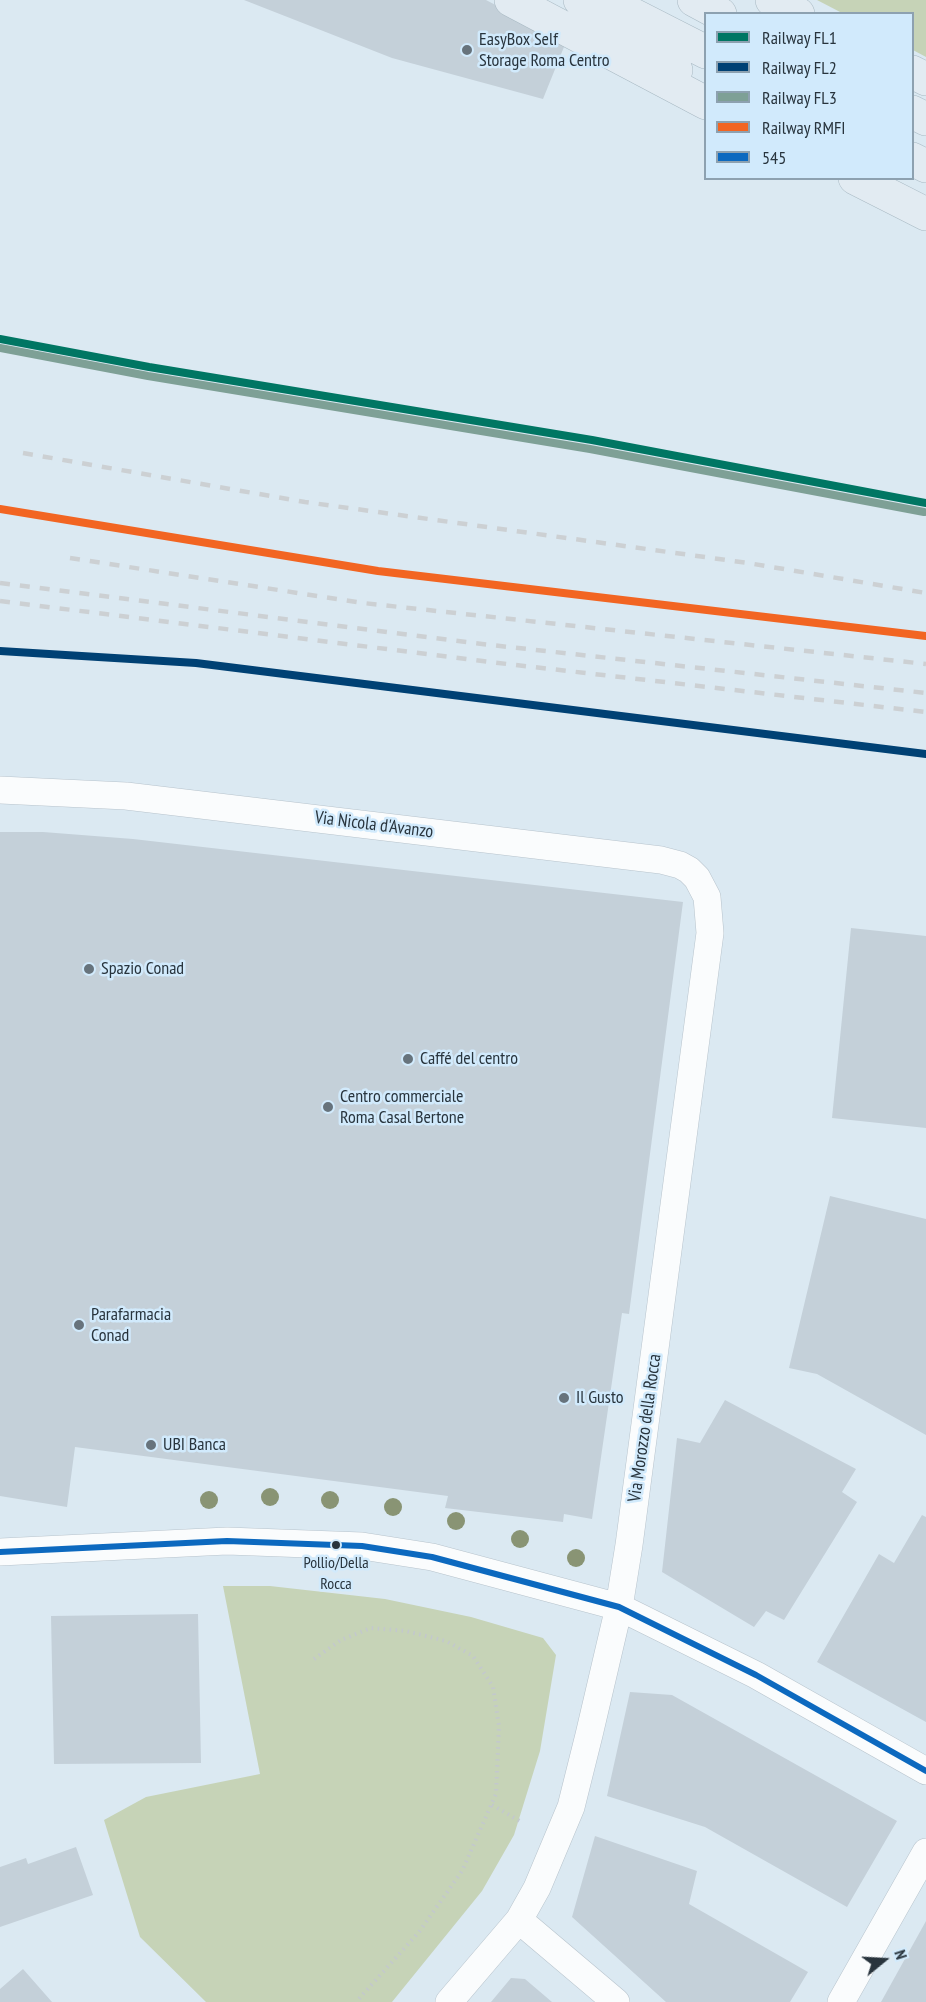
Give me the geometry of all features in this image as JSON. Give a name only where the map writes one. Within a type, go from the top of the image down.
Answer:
[{"type":"highway","points":[[511,0],[704,102]]},
{"type":"highway","points":[[580,0],[704,91]]},
{"type":"highway","points":[[605,0],[704,51]]},
{"type":"highway","points":[[694,0],[716,12]]},
{"type":"highway","points":[[772,0],[794,12]]},
{"type":"highway","points":[[859,180],[926,214]]},
{"type":"street","name":"Via Nicola d'Avanzo","points":[[0,790],[126,796],[671,861],[689,870],[697,878],[707,897],[711,920]]},
{"type":"street","name":"Via Morozzo della Rocca","points":[[449,2002],[519,1920],[537,1888],[571,1807],[619,1607],[634,1510],[711,920]]},
{"type":"street","points":[[0,1552],[226,1541],[362,1546],[432,1557],[619,1607],[756,1675],[926,1771]]},
{"type":"street","points":[[841,2002],[926,1852]]},
{"type":"street","points":[[519,1920],[616,2002]]},
{"type":"path","points":[[314,1659],[340,1640],[371,1628],[406,1630],[446,1641],[472,1656],[493,1687],[500,1726],[496,1794],[462,1871],[419,1932],[356,2002]]},
{"type":"path","points":[[492,1805],[523,1823]]},
{"type":"green space","points":[[817,0],[926,0],[926,57],[914,51],[914,12],[840,12]]},
{"type":"green space","points":[[223,1586],[270,1586],[385,1599],[471,1617],[543,1638],[556,1655],[540,1751],[514,1835],[482,1891],[392,2002],[206,2002],[140,1937],[104,1820],[146,1797],[260,1774]]},
{"type":"building","name":"EasyBox Self Storage Roma Centro","points":[[244,0],[486,0],[566,42],[543,99],[392,58]]},
{"type":"building","name":"Centro commerciale Roma Casal Bertone","points":[[0,832],[43,832],[133,839],[683,902],[629,1314],[622,1313],[592,1519],[564,1514],[563,1522],[445,1508],[448,1496],[75,1447],[67,1507],[0,1496]]},
{"type":"building","points":[[851,928],[926,936],[926,1128],[832,1118]]},
{"type":"building","points":[[830,1196],[926,1219],[926,1435],[817,1374],[789,1368]]},
{"type":"building","points":[[725,1400],[856,1469],[842,1492],[857,1502],[784,1620],[766,1611],[754,1627],[662,1572],[677,1438],[700,1443]]},
{"type":"building","points":[[922,1515],[926,1517],[926,1722],[817,1662],[879,1554],[894,1563]]},
{"type":"building","points":[[198,1614],[201,1763],[54,1764],[51,1616]]},
{"type":"building","points":[[630,1692],[672,1695],[897,1821],[847,1907],[705,1827],[607,1796]]},
{"type":"building","points":[[595,1836],[697,1871],[689,1904],[808,1972],[790,2002],[666,2002],[572,1917]]},
{"type":"building","points":[[76,1847],[93,1895],[0,1927],[0,1867],[26,1858],[28,1864]]},
{"type":"building","points":[[926,1921],[926,2002],[881,2002]]},
{"type":"building","points":[[23,1969],[52,2002],[0,2002],[0,1989]]},
{"type":"building","points":[[511,1978],[525,1979],[552,2002],[491,2002]]},
{"type":"railway","points":[[23,453],[305,502],[748,563],[926,593]]},
{"type":"railway","points":[[70,558],[363,603],[926,664]]},
{"type":"railway","points":[[0,583],[482,644],[926,693]]},
{"type":"railway","points":[[0,601],[507,664],[926,712]]},
{"type":"rail line","name":"FL1","points":[[0,339],[149,367],[592,440],[926,503]]},
{"type":"rail line","name":"FL3","points":[[0,348],[148,376],[590,449],[924,512]]},
{"type":"rail line","name":"RMFI","points":[[0,509],[378,571],[926,636]]},
{"type":"rail line","name":"FL2","points":[[0,651],[196,663],[926,754]]},
{"type":"transit line","name":"545","points":[[0,1552],[227,1541],[362,1546],[432,1557],[619,1607],[756,1675],[926,1771]]},
{"type":"place","name":"EasyBox Self Storage Roma Centro","points":[[467,50]]},
{"type":"place","name":"Spazio Conad","points":[[89,969]]},
{"type":"place","name":"Caffé del centro","points":[[408,1059]]},
{"type":"place","name":"Centro commerciale Roma Casal Bertone","points":[[328,1107]]},
{"type":"place","name":"Parafarmacia Conad","points":[[79,1325]]},
{"type":"place","name":"Il Gusto","points":[[564,1398]]},
{"type":"place","name":"UBI Banca","points":[[151,1445]]},
{"type":"place","name":"Pollio/Della Rocca","points":[[336,1545]]}]
